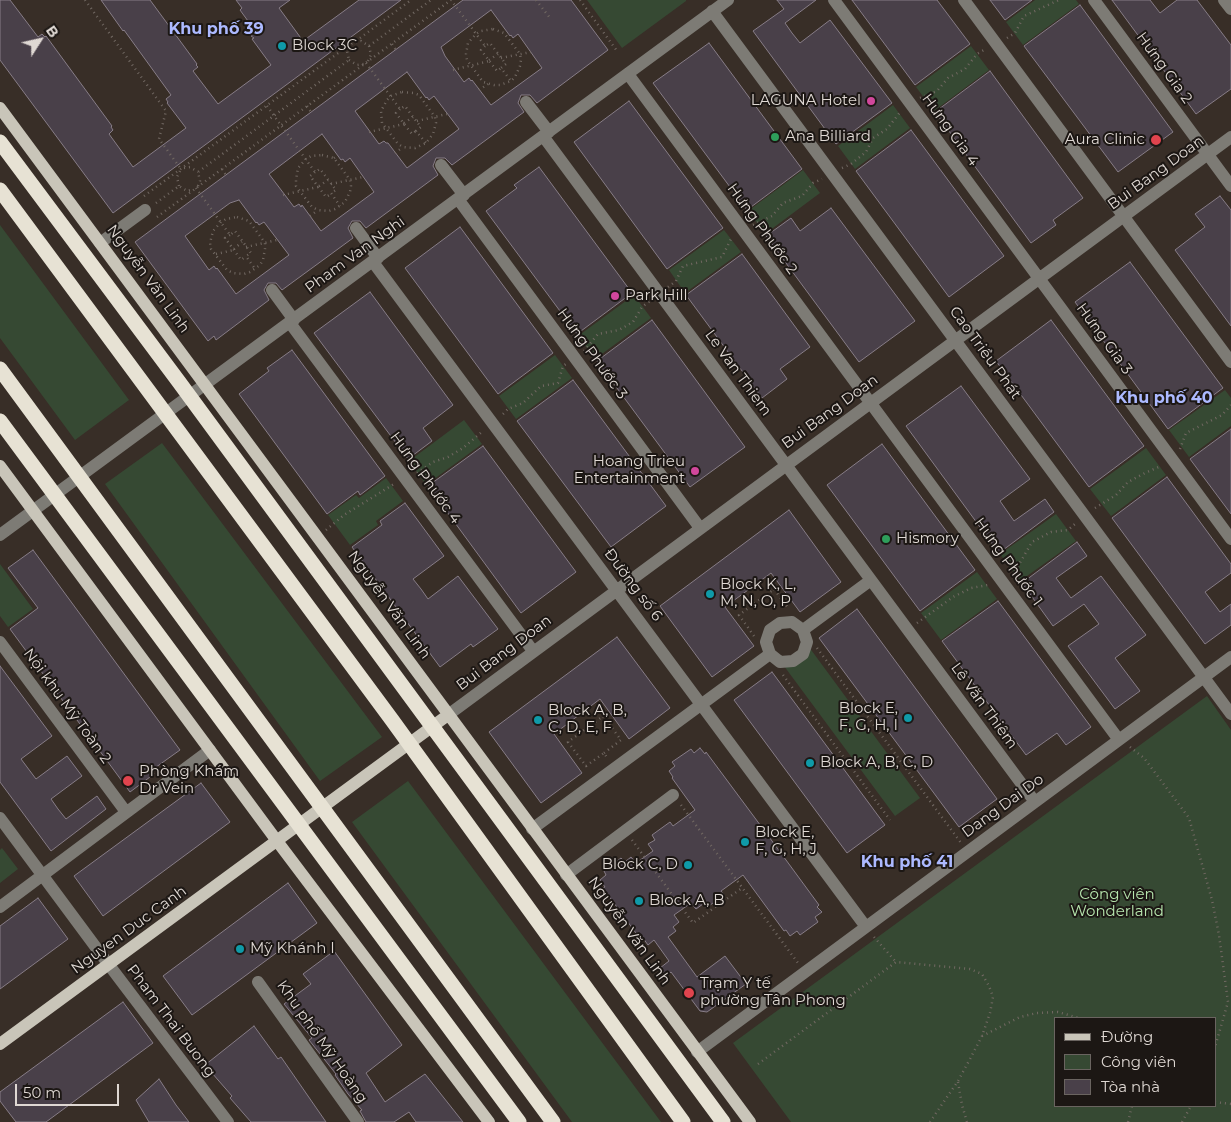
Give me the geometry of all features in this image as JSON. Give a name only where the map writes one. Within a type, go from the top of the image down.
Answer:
[{"type":"highway","points":[[0,142],[723,1122]]},
{"type":"highway","points":[[0,190],[409,744],[683,1122]]},
{"type":"highway","points":[[0,369],[553,1122]]},
{"type":"highway","points":[[0,421],[518,1122]]},
{"type":"main road","name":"Nguyễn Văn Linh","points":[[0,108],[750,1122]]},
{"type":"main road","points":[[0,466],[277,841],[489,1122]]},
{"type":"main road","name":"Nguyen Duc Canh","points":[[0,1044],[448,715]]},
{"type":"main road","points":[[556,896],[569,879]]},
{"type":"main road","points":[[680,1064],[697,1052]]},
{"type":"street","name":"Pham Van Nghi","points":[[0,535],[728,0]]},
{"type":"street","name":"Hưng Gia 4","points":[[834,0],[1039,279]]},
{"type":"street","points":[[964,0],[1231,362]]},
{"type":"street","name":"Hưng Gia 2","points":[[1094,0],[1231,186]]},
{"type":"street","points":[[1224,0],[1231,9]]},
{"type":"street","name":"Cao Triều Phát","points":[[712,11],[1231,714]]},
{"type":"street","name":"Hưng Phước 2","points":[[628,74],[870,403]]},
{"type":"street","name":"Le Van Thiem","points":[[526,102],[546,134],[659,294],[908,630]]},
{"type":"street","name":"Bui Bang Doan","points":[[448,715],[1231,137]]},
{"type":"street","name":"Hưng Phước 3","points":[[441,165],[461,197],[575,358],[700,528]]},
{"type":"street","points":[[100,243],[146,205]]},
{"type":"street","name":"Đường số 6","points":[[356,228],[376,260],[493,424],[866,927]]},
{"type":"street","name":"Hưng Gia 3","points":[[1039,279],[1231,539]]},
{"type":"street","name":"Hưng Phước 4","points":[[272,290],[292,321],[405,478],[533,651]]},
{"type":"street","name":"Hưng Phước 1","points":[[870,403],[1119,740]]},
{"type":"street","points":[[803,630],[870,580]]},
{"type":"street","points":[[780,622],[792,622],[803,630],[806,642],[803,654],[792,661],[786,662],[780,662],[769,655],[766,642],[770,630],[780,622]]},
{"type":"street","name":"Lê Văn Thiêm","points":[[908,630],[1035,802]]},
{"type":"street","name":"Nội khu Mỹ Toàn 2","points":[[0,642],[126,812]]},
{"type":"street","points":[[532,829],[769,655]]},
{"type":"street","name":"Dang Dai Do","points":[[697,1052],[1231,657]]},
{"type":"street","points":[[0,907],[210,750]]},
{"type":"street","points":[[569,879],[625,831],[673,795]]},
{"type":"street","name":"Pham Thai Buong","points":[[0,818],[228,1122]]},
{"type":"street","name":"Khu phố Mỹ Hoàng","points":[[258,982],[358,1122]]},
{"type":"path","points":[[85,0],[166,111],[159,139],[182,169]]},
{"type":"path","points":[[146,205],[182,169],[411,0]]},
{"type":"path","points":[[369,46],[431,0]]},
{"type":"path","points":[[157,217],[451,0],[485,46]]},
{"type":"path","points":[[536,0],[539,7],[550,18]]},
{"type":"path","points":[[580,0],[617,51]]},
{"type":"path","points":[[317,537],[344,515],[362,506],[405,478],[418,473],[433,462],[455,453],[493,424],[508,409],[523,403],[541,386],[558,383],[563,366],[587,348],[598,334],[619,330],[633,322],[642,307],[676,281],[683,266],[722,257],[731,240],[756,223],[772,216],[784,203],[802,196],[813,183],[851,164],[866,152],[873,138],[886,129],[898,112],[923,96],[937,91],[948,78],[965,69],[977,54],[1015,33],[1024,16],[1059,0]]},
{"type":"path","points":[[493,29],[505,32],[520,54],[520,66],[511,81],[500,85],[483,82],[467,60],[466,48],[476,34],[493,29]]},
{"type":"path","points":[[361,41],[369,46],[371,55],[366,63],[357,65],[349,60],[347,51],[352,44],[361,41]]},
{"type":"path","points":[[490,43],[506,64],[497,72],[481,50],[485,46],[490,43]]},
{"type":"path","points":[[392,44],[396,50]]},
{"type":"path","points":[[502,58],[531,52]]},
{"type":"path","points":[[453,70],[489,61],[498,54]]},
{"type":"path","points":[[198,172],[349,60]]},
{"type":"path","points":[[366,63],[400,109]]},
{"type":"path","points":[[501,68],[511,81]]},
{"type":"path","points":[[480,90],[488,84]]},
{"type":"path","points":[[402,92],[421,94],[435,117],[435,129],[426,144],[415,148],[403,147],[398,144],[382,123],[382,111],[391,96],[402,92]]},
{"type":"path","points":[[267,106],[315,172]]},
{"type":"path","points":[[307,106],[311,112]]},
{"type":"path","points":[[405,106],[421,127],[412,134],[396,113],[400,109],[405,106]]},
{"type":"path","points":[[416,121],[447,114]]},
{"type":"path","points":[[369,132],[404,124],[413,116]]},
{"type":"path","points":[[416,131],[426,144]]},
{"type":"path","points":[[395,153],[403,147]]},
{"type":"path","points":[[322,154],[334,158],[350,180],[350,192],[345,202],[330,211],[318,210],[312,207],[296,186],[296,174],[306,159],[322,154]]},
{"type":"path","points":[[334,158],[338,155]]},
{"type":"path","points":[[190,167],[198,172],[200,181],[196,188],[187,191],[179,186],[177,177],[182,169],[190,167]]},
{"type":"path","points":[[222,169],[226,175]]},
{"type":"path","points":[[320,169],[336,190],[326,197],[310,176],[315,172],[320,169]]},
{"type":"path","points":[[331,184],[363,177]]},
{"type":"path","points":[[283,196],[319,187],[328,180]]},
{"type":"path","points":[[146,205],[179,186]]},
{"type":"path","points":[[196,188],[230,235]]},
{"type":"path","points":[[331,194],[340,206]]},
{"type":"path","points":[[310,216],[318,210]]},
{"type":"path","points":[[237,217],[249,221],[264,243],[265,254],[263,260],[255,269],[244,274],[233,273],[227,270],[211,249],[213,231],[221,222],[237,217]]},
{"type":"path","points":[[249,221],[252,218]]},
{"type":"path","points":[[235,232],[251,253],[241,260],[225,238],[230,235],[235,232]]},
{"type":"path","points":[[246,247],[277,240]]},
{"type":"path","points":[[215,254],[234,249],[242,242]]},
{"type":"path","points":[[246,256],[255,269]]},
{"type":"path","points":[[908,630],[953,597],[971,588],[986,586],[1014,573],[1032,542],[1051,532],[1068,530],[1101,503],[1116,495],[1128,482],[1160,467],[1182,448],[1186,433],[1222,415],[1231,405]]},
{"type":"path","points":[[890,820],[739,615],[774,590],[968,852]]},
{"type":"path","points":[[603,716],[621,740],[604,753],[586,766],[568,742],[603,716]]},
{"type":"path","points":[[1119,740],[1144,758],[1189,818],[1212,900],[1228,1002],[1216,1044]]},
{"type":"path","points":[[604,753],[615,768]]},
{"type":"path","points":[[673,795],[804,973]]},
{"type":"path","points":[[625,831],[693,923],[742,888]]},
{"type":"path","points":[[866,927],[896,962]]},
{"type":"path","points":[[758,1064],[896,962],[970,970],[982,974],[993,997],[982,1036],[958,1081],[930,1122]]},
{"type":"path","points":[[982,1036],[1020,1017],[1037,1013],[1058,1012],[1076,1017]]},
{"type":"path","points":[[958,1081],[967,1122]]},
{"type":"path","points":[[1216,1102],[1231,1104]]},
{"type":"path","points":[[1128,1122],[1132,1107]]},
{"type":"path","points":[[1182,1122],[1190,1107]]},
{"type":"green space","points":[[587,0],[686,0],[686,1],[622,48]]},
{"type":"green space","points":[[1035,0],[1076,0],[1079,4],[1023,45],[1006,22]]},
{"type":"green space","points":[[971,46],[989,70],[934,111],[916,87]]},
{"type":"green space","points":[[893,105],[910,128],[855,169],[838,146]]},
{"type":"green space","points":[[803,170],[820,193],[765,234],[748,211]]},
{"type":"green space","points":[[0,225],[129,400],[75,440],[0,338]]},
{"type":"green space","points":[[724,230],[741,252],[685,293],[669,270]]},
{"type":"green space","points":[[634,295],[651,318],[595,359],[578,336]]},
{"type":"green space","points":[[555,355],[572,378],[516,419],[499,396]]},
{"type":"green space","points":[[1225,390],[1231,398],[1231,426],[1189,457],[1169,430]]},
{"type":"green space","points":[[464,420],[482,444],[426,485],[409,461]]},
{"type":"green space","points":[[162,443],[382,737],[320,781],[105,484]]},
{"type":"green space","points":[[1146,448],[1166,475],[1111,516],[1090,489]]},
{"type":"green space","points":[[386,478],[403,501],[376,521],[378,525],[350,545],[328,515],[356,495],[359,498]]},
{"type":"green space","points":[[1056,514],[1076,541],[1020,581],[1000,554]]},
{"type":"green space","points":[[0,564],[33,609],[8,627],[0,616]]},
{"type":"green space","points":[[977,572],[997,599],[941,640],[921,613]]},
{"type":"green space","points":[[809,647],[920,798],[895,816],[784,666]]},
{"type":"green space","name":"Công viên Wonderland","points":[[1207,696],[1231,730],[1231,1122],[791,1122],[733,1043]]},
{"type":"green space","points":[[408,781],[661,1122],[572,1122],[352,822]]},
{"type":"green space","points":[[2,848],[18,869],[0,883],[0,850]]},
{"type":"building","points":[[0,0],[10,0],[38,37],[42,34],[46,36],[112,126],[113,130],[109,134],[133,167],[186,128],[167,103],[166,99],[171,95],[101,0],[150,0],[197,64],[198,67],[193,71],[218,104],[271,65],[252,39],[254,38],[251,36],[256,32],[240,10],[242,8],[236,0],[290,0],[279,8],[303,41],[359,0],[401,0],[113,213],[0,60]]},
{"type":"building","points":[[463,0],[571,0],[608,50],[537,103],[530,95],[521,95],[518,103],[524,112],[452,165],[445,158],[436,158],[433,166],[438,175],[366,228],[360,221],[352,221],[348,228],[353,238],[282,290],[276,283],[268,283],[264,290],[269,300],[216,340],[214,336],[208,341],[135,242]],"holes":[[[491,10],[510,36],[513,38],[518,34],[542,68],[491,105],[472,80],[469,78],[464,82],[445,56],[441,47]],[[407,72],[426,98],[429,100],[434,96],[459,129],[407,168],[388,143],[384,141],[379,144],[355,111]],[[322,134],[341,160],[343,159],[345,162],[350,158],[374,192],[321,231],[302,205],[301,207],[299,204],[294,207],[269,174]],[[239,200],[256,223],[259,225],[264,222],[289,255],[236,294],[217,268],[214,266],[209,270],[185,236],[230,203]]]},
{"type":"building","points":[[777,0],[816,0],[785,23],[792,33],[800,43],[830,20],[892,103],[836,144],[753,31],[784,9]]},
{"type":"building","points":[[852,0],[937,0],[970,44],[915,85]]},
{"type":"building","points":[[990,0],[1032,0],[1005,20]]},
{"type":"building","points":[[1112,0],[1150,0],[1160,13],[1177,0],[1197,0],[1231,45],[1231,89],[1196,114]]},
{"type":"building","points":[[1080,5],[1173,132],[1118,172],[1024,46]]},
{"type":"building","points":[[709,43],[802,169],[747,210],[653,83]]},
{"type":"building","points":[[990,71],[1083,198],[1053,220],[1056,225],[1031,243],[935,112]]},
{"type":"building","points":[[629,101],[723,228],[667,269],[574,142]]},
{"type":"building","points":[[911,130],[1004,256],[949,297],[856,171]]},
{"type":"building","points":[[539,167],[632,293],[577,334],[486,211],[517,188],[514,185]]},
{"type":"building","points":[[1220,196],[1231,210],[1231,326],[1175,250],[1205,227],[1195,214]]},
{"type":"building","points":[[831,208],[915,321],[859,362],[766,236],[791,218],[800,231]]},
{"type":"building","points":[[460,227],[553,353],[498,394],[405,268]]},
{"type":"building","points":[[742,254],[810,347],[780,369],[787,379],[762,398],[686,295]]},
{"type":"building","points":[[1130,262],[1223,388],[1168,429],[1075,302]]},
{"type":"building","points":[[370,292],[453,405],[423,428],[432,441],[408,459],[314,333]]},
{"type":"building","points":[[652,320],[745,447],[690,487],[597,361]]},
{"type":"building","points":[[1051,320],[1144,446],[1089,487],[996,361]]},
{"type":"building","points":[[292,350],[385,476],[360,495],[358,491],[327,514],[239,394],[269,371],[267,368]]},
{"type":"building","points":[[573,380],[666,506],[611,547],[517,421]]},
{"type":"building","points":[[961,386],[1030,479],[1000,501],[1014,521],[1045,499],[1054,512],[999,553],[906,426]]},
{"type":"building","points":[[1231,429],[1231,514],[1190,459]]},
{"type":"building","points":[[882,444],[975,570],[920,611],[827,485]]},
{"type":"building","points":[[483,446],[576,572],[521,613],[428,486]]},
{"type":"building","points":[[1167,477],[1231,564],[1231,573],[1205,592],[1220,612],[1231,604],[1231,625],[1205,644],[1112,518]]},
{"type":"building","points":[[405,503],[444,556],[413,579],[428,599],[458,576],[498,629],[473,647],[471,644],[440,667],[352,547],[382,525],[380,521]]},
{"type":"building","name":"Block K, L, M, N, O, P","points":[[789,510],[841,582],[800,612],[771,573],[725,607],[754,646],[712,677],[660,606]]},
{"type":"building","points":[[1077,542],[1087,556],[1056,578],[1071,598],[1101,576],[1146,635],[1115,658],[1140,691],[1115,709],[1068,646],[1099,624],[1084,604],[1053,626],[1022,583]]},
{"type":"building","points":[[33,550],[180,750],[152,770],[154,774],[130,792],[10,629],[38,608],[8,568]]},
{"type":"building","points":[[998,601],[1091,727],[1066,745],[1057,733],[1026,755],[942,641]]},
{"type":"building","name":"Block E, F, G, H, I","points":[[857,609],[997,799],[959,827],[819,638]]},
{"type":"building","name":"Block A, B, C, D, E, F","points":[[617,637],[670,708],[629,739],[600,699],[554,734],[582,773],[541,803],[489,732]]},
{"type":"building","points":[[0,666],[52,736],[21,759],[36,779],[67,756],[82,776],[51,799],[58,809],[66,819],[97,796],[106,809],[51,851],[0,782]]},
{"type":"building","name":"Block A, B, C, D","points":[[772,672],[885,825],[847,853],[734,700]]},
{"type":"building","points":[[700,748],[705,754],[706,752],[819,905],[817,907],[822,912],[815,917],[818,922],[800,935],[797,931],[790,936],[786,930],[784,931],[743,875],[721,891],[724,895],[706,908],[703,904],[696,909],[691,903],[674,915],[679,922],[673,927],[676,931],[668,937],[697,977],[725,956],[746,984],[707,1012],[700,1011],[671,972],[666,976],[660,968],[669,961],[654,940],[648,945],[643,938],[641,940],[603,888],[605,887],[600,880],[606,875],[604,871],[621,858],[625,862],[631,857],[636,863],[653,851],[648,844],[655,840],[652,835],[670,822],[673,826],[695,810],[669,771],[675,766],[672,762],[691,749],[694,753]]},
{"type":"building","points":[[201,783],[230,822],[103,916],[74,876]]},
{"type":"building","name":"Mỹ Khánh I","points":[[288,883],[317,923],[192,1015],[163,976]]},
{"type":"building","points":[[38,898],[68,939],[0,989],[0,926]]},
{"type":"building","points":[[334,951],[402,1045],[366,1073],[385,1102],[425,1074],[463,1122],[416,1122],[409,1112],[394,1122],[366,1122],[360,1111],[362,1110],[348,1094],[336,1074],[309,1040],[312,1038],[284,1004],[311,984],[303,974]]},
{"type":"building","points":[[123,1002],[153,1043],[46,1122],[16,1122],[0,1101],[0,1092]]},
{"type":"building","points":[[254,1026],[278,1059],[281,1057],[326,1122],[251,1122],[230,1098],[232,1096],[205,1065]]},
{"type":"building","points":[[159,1079],[189,1122],[149,1122],[136,1100]]},
{"type":"place","name":"Block 3C","points":[[282,46]]},
{"type":"place","name":"LAGUNA Hotel","points":[[871,101]]},
{"type":"place","name":"Ana Billiard","points":[[775,137]]},
{"type":"place","name":"Aura Clinic","points":[[1156,140]]},
{"type":"place","name":"Park Hill","points":[[615,296]]},
{"type":"place","name":"Hoang Trieu Entertainment","points":[[695,471]]},
{"type":"place","name":"Hismory","points":[[886,539]]},
{"type":"place","name":"Block K, L, M, N, O, P","points":[[710,594]]},
{"type":"place","name":"Block E, F, G, H, I","points":[[908,718]]},
{"type":"place","name":"Block A, B, C, D, E, F","points":[[538,720]]},
{"type":"place","name":"Block A, B, C, D","points":[[810,763]]},
{"type":"place","name":"Phòng Khám Dr Vein","points":[[128,781]]},
{"type":"place","name":"Block E, F, G, H, J","points":[[745,842]]},
{"type":"place","name":"Block C, D","points":[[688,865]]},
{"type":"place","name":"Block A, B","points":[[639,901]]},
{"type":"place","name":"Mỹ Khánh I","points":[[240,949]]},
{"type":"place","name":"Trạm Y tế phường Tân Phong","points":[[689,993]]},
{"type":"district","name":"Khu phố 39","points":[[216,29]]},
{"type":"district","name":"Khu phố 40","points":[[1164,398]]},
{"type":"district","name":"Khu phố 41","points":[[907,862]]}]
